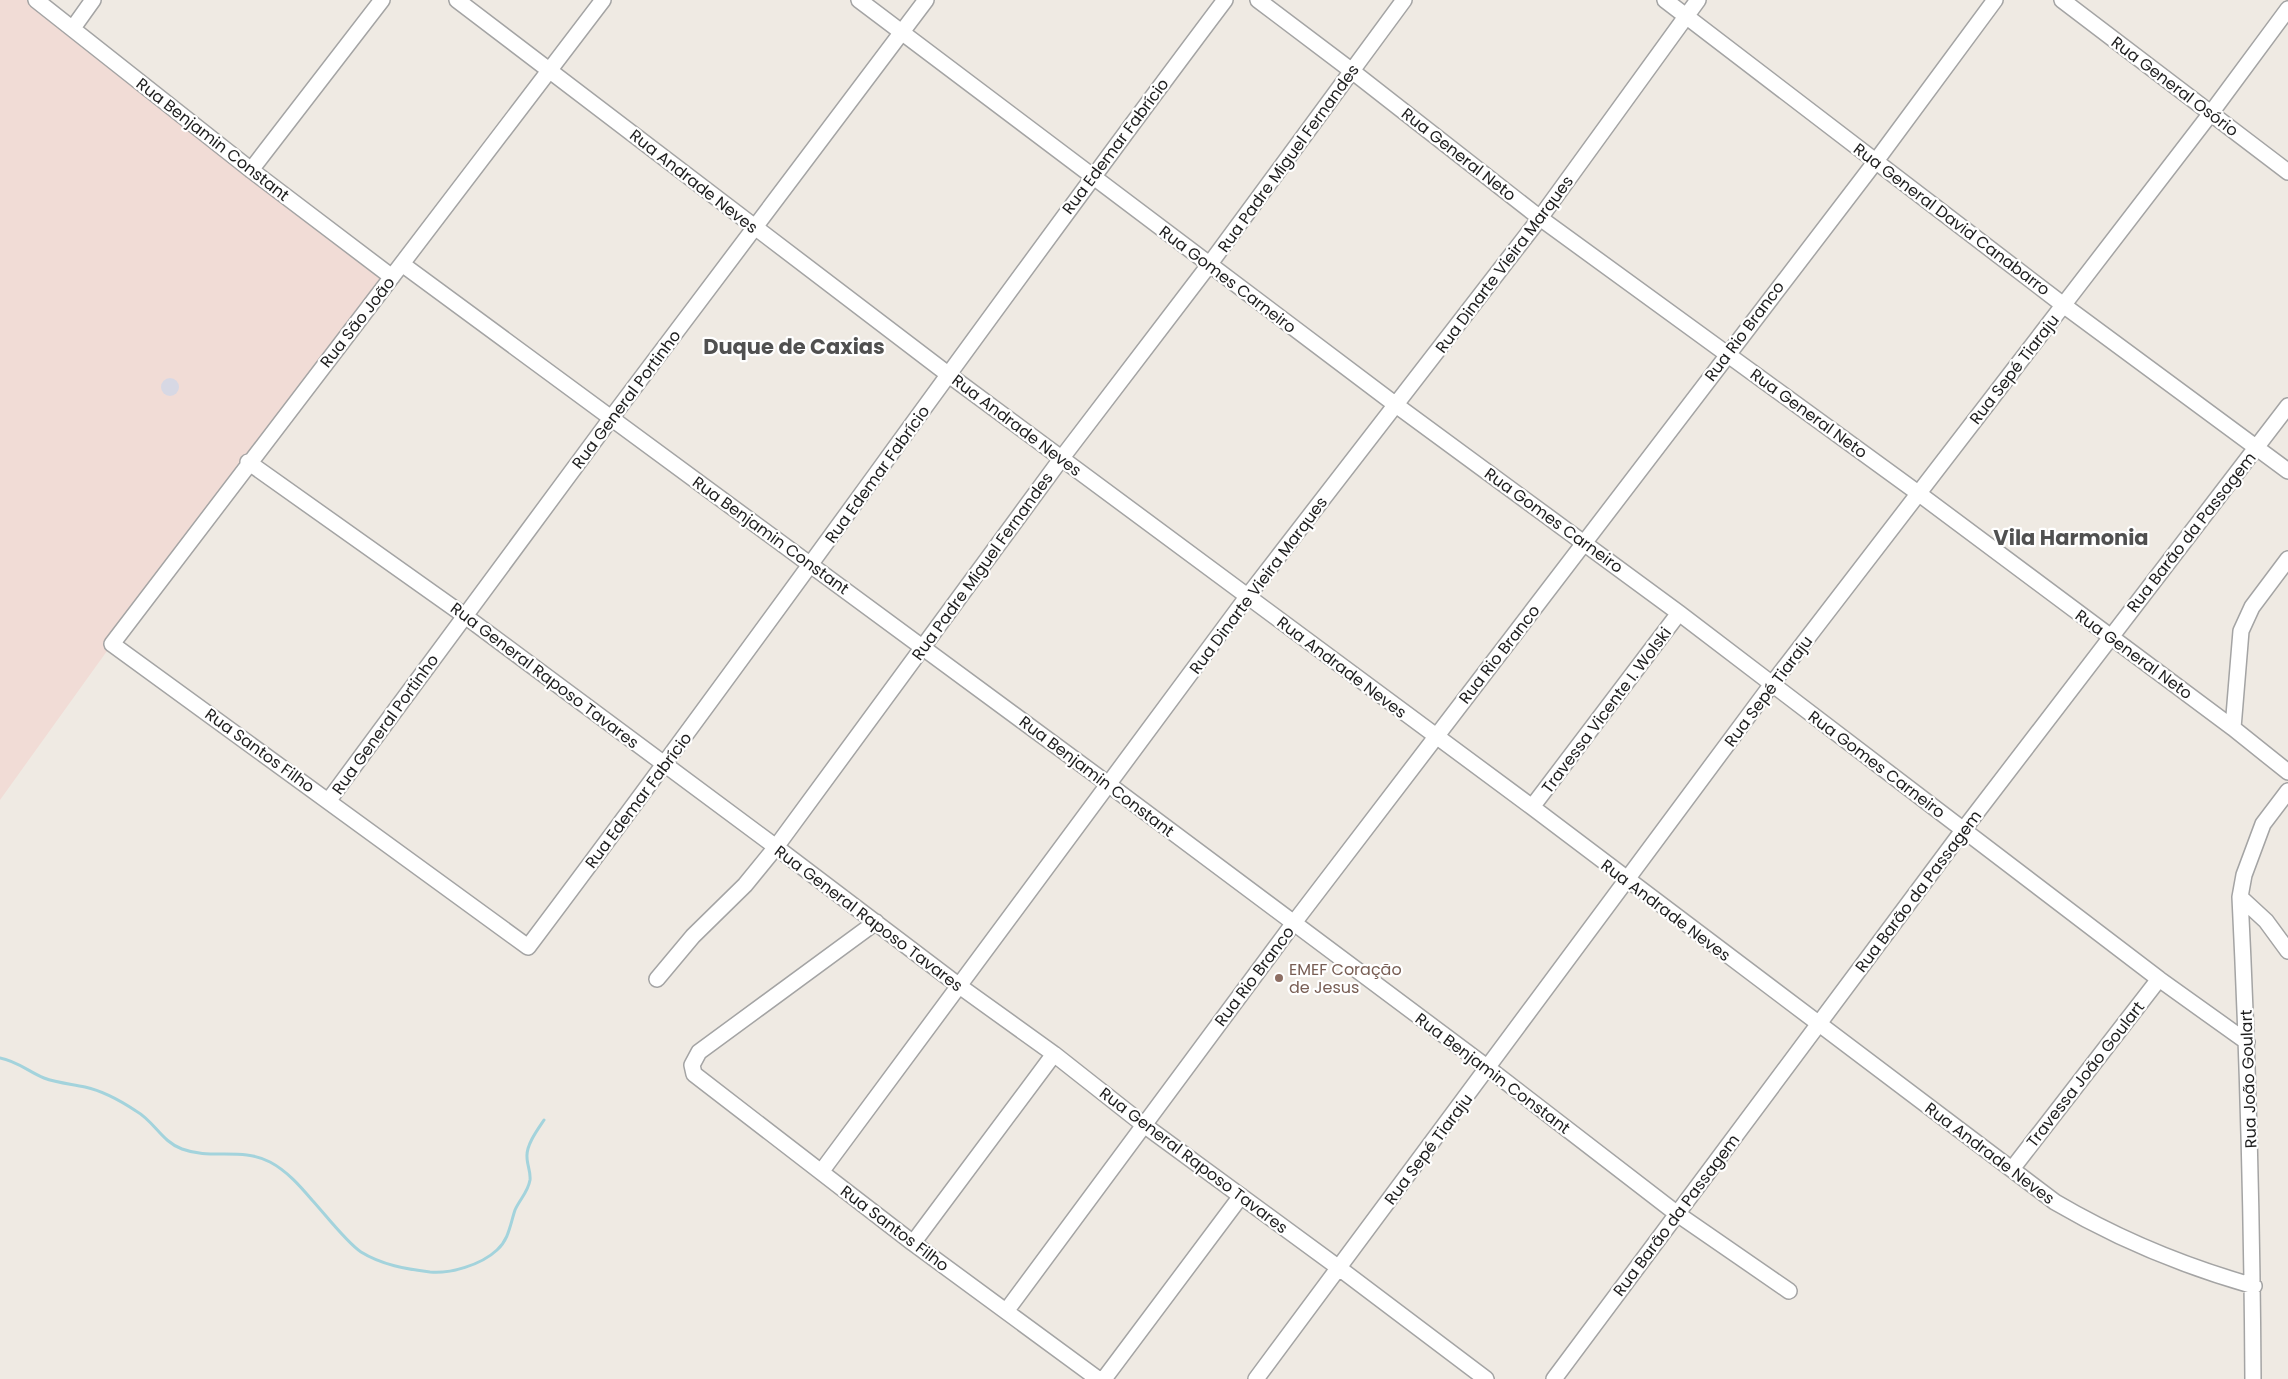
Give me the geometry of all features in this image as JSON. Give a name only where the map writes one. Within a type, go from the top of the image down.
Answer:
[{"type":"street","name":"Rua Benjamin Constant","points":[[36,0],[251,170],[392,277]]},
{"type":"street","points":[[73,28],[94,0]]},
{"type":"street","points":[[251,170],[382,0]]},
{"type":"street","name":"Rua Andrade Neves","points":[[457,0],[949,375],[1532,808],[2055,1202],[2100,1228],[2165,1258],[2254,1286]]},
{"type":"street","name":"Rua São João","points":[[112,644],[248,462],[603,0]]},
{"type":"street","name":"Rua Gomes Carneiro","points":[[859,0],[1396,405],[1585,542],[2159,979],[2247,1042]]},
{"type":"street","name":"Rua General Portinho","points":[[329,800],[612,417],[926,0]]},
{"type":"street","name":"Rua Edemar Fabrício","points":[[528,947],[665,765],[1092,177],[1225,0]]},
{"type":"street","name":"Rua General Neto","points":[[1258,0],[1352,70],[1540,218],[1918,493],[2233,728],[2288,772]]},
{"type":"street","name":"Rua Padre Miguel Fernandes","points":[[657,979],[692,936],[745,885],[776,847],[1061,458],[1209,265],[1404,0]]},
{"type":"street","name":"Rua General David Canabarro","points":[[1665,0],[2063,304],[2288,471]]},
{"type":"street","name":"Rua Dinarte Vieira Marques","points":[[821,1172],[1247,597],[1540,218],[1698,0]]},
{"type":"street","name":"Rua Rio Branco","points":[[1007,1310],[1293,924],[1727,353],[1876,161],[1995,0]]},
{"type":"street","name":"Rua General Osório","points":[[2062,0],[2288,172]]},
{"type":"street","name":"Rua Sepé Tiaraju","points":[[1256,1379],[1628,881],[1772,684],[2211,113],[2288,9]]},
{"type":"street","name":"Rua Benjamin Constant","points":[[402,264],[1108,784],[1488,1068],[1676,1213],[1789,1291]]},
{"type":"street","name":"Rua Barão da Passagem","points":[[1554,1379],[1964,829],[2109,637],[2288,406]]},
{"type":"street","name":"Rua General Raposo Tavares","points":[[248,462],[465,616],[958,985],[1054,1054],[1144,1125],[1486,1379]]},
{"type":"street","points":[[2233,728],[2241,631],[2252,607],[2288,559]]},
{"type":"street","name":"Travessa Vicente I. Wolski","points":[[1532,808],[1679,613]]},
{"type":"street","name":"Rua Santos Filho","points":[[112,644],[329,800],[528,947]]},
{"type":"street","name":"Rua João Goulart","points":[[2253,1379],[2254,1286],[2247,1042],[2240,897],[2244,875],[2263,824],[2288,790]]},
{"type":"street","points":[[2240,897],[2266,921],[2288,951]]},
{"type":"street","name":"Rua Santos Filho","points":[[876,922],[699,1052],[692,1065],[694,1074],[913,1243],[1007,1310],[1098,1379]]},
{"type":"street","name":"Travessa João Goulart","points":[[2012,1169],[2159,979]]},
{"type":"street","points":[[913,1243],[1054,1054]]},
{"type":"street","points":[[1104,1379],[1241,1196]]},
{"type":"shaded area","points":[[0,0],[36,0],[392,277],[112,644],[0,800]]},
{"type":"shaded area","points":[[170,378],[176,381],[179,387],[176,393],[170,396],[164,393],[161,387],[164,381]]},
{"type":"waterway","points":[[0,1058],[44,1078],[85,1087],[112,1097],[142,1115],[163,1137],[182,1149],[204,1154],[249,1155],[270,1162],[303,1189],[355,1248],[386,1263],[430,1272],[447,1272],[474,1264],[483,1260],[501,1246],[509,1232],[515,1210],[529,1184],[528,1147],[544,1120]]},
{"type":"place","name":"EMEF Coração de Jesus","points":[[1279,978]]},
{"type":"district","name":"Duque de Caxias","points":[[794,347]]},
{"type":"district","name":"Vila Harmonia","points":[[2071,538]]}]
